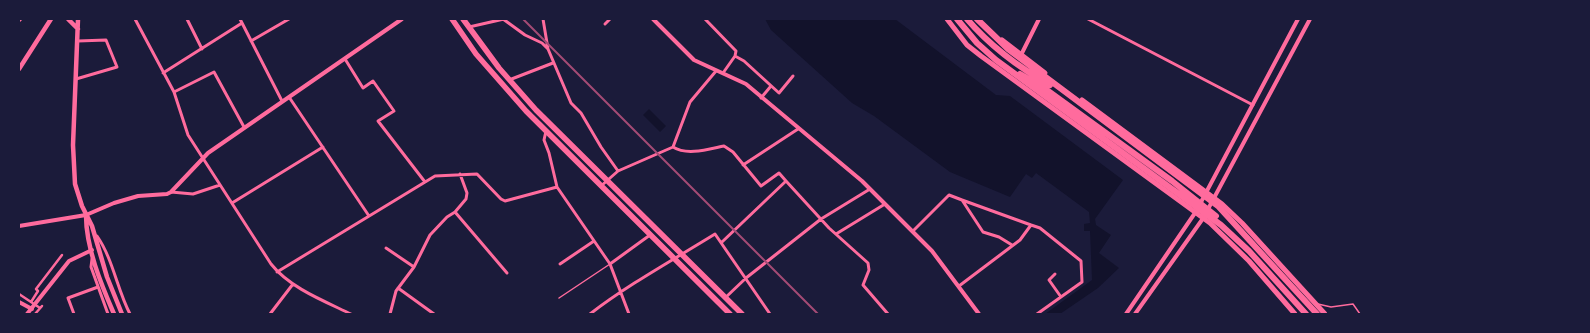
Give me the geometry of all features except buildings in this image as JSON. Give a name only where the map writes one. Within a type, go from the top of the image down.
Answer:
[{"type":"highway","points":[[452,19],[476,54],[501,83],[601,186],[730,314]]},
{"type":"highway","points":[[464,19],[508,80],[536,110],[742,314]]},
{"type":"highway","points":[[957,19],[977,43],[996,60],[1204,212],[1235,237]]},
{"type":"highway","points":[[967,19],[982,37],[1001,53],[1030,74],[1068,94]]},
{"type":"highway","points":[[977,19],[996,39],[1218,206],[1316,314]]},
{"type":"highway","points":[[999,70],[1011,68],[1044,88],[1172,181],[1218,218],[1306,314]]},
{"type":"main road","points":[[19,69],[51,19]]},
{"type":"main road","points":[[68,19],[78,29]]},
{"type":"main road","points":[[78,19],[73,170],[77,194],[94,233],[107,277],[122,314]]},
{"type":"main road","points":[[946,19],[968,45],[999,70],[1057,110],[1204,218],[1229,240],[1295,314]]},
{"type":"main road","points":[[982,19],[994,32],[1021,55],[1215,198],[1242,223],[1325,314]]},
{"type":"main road","points":[[86,215],[86,228],[92,251],[114,314]]},
{"type":"street","points":[[135,19],[174,92],[188,135],[277,272],[293,284],[351,314]]},
{"type":"street","points":[[187,19],[202,49]]},
{"type":"street","points":[[240,19],[282,101]]},
{"type":"street","points":[[251,41],[289,19]]},
{"type":"street","points":[[171,192],[202,157],[402,19]]},
{"type":"street","points":[[469,27],[503,19],[525,35],[542,43],[548,49]]},
{"type":"street","points":[[543,19],[548,49],[571,103],[581,113],[601,147],[618,171]]},
{"type":"street","points":[[605,24],[610,19]]},
{"type":"street","points":[[653,19],[694,60],[746,84],[870,189],[932,251],[979,314]]},
{"type":"street","points":[[705,19],[735,49],[735,56],[723,73]]},
{"type":"street","points":[[1021,55],[1039,19]]},
{"type":"street","points":[[1088,19],[1253,105]]},
{"type":"street","points":[[1126,314],[1196,212],[1298,19]]},
{"type":"street","points":[[1135,314],[1204,218],[1310,19]]},
{"type":"street","points":[[163,73],[242,23]]},
{"type":"street","points":[[76,79],[117,67],[106,40],[78,41]]},
{"type":"street","points":[[735,56],[744,61],[779,93],[793,76]]},
{"type":"street","points":[[345,59],[363,88],[373,81],[394,111],[378,121],[425,182]]},
{"type":"street","points":[[508,80],[553,62]]},
{"type":"street","points":[[601,186],[618,171],[673,147],[690,102],[716,70]]},
{"type":"street","points":[[174,92],[214,72],[244,127]]},
{"type":"street","points":[[761,98],[771,86]]},
{"type":"street","points":[[289,97],[369,216]]},
{"type":"street","points":[[743,165],[798,129]]},
{"type":"street","points":[[546,130],[544,140],[549,153],[557,187],[610,264],[629,314]]},
{"type":"street","points":[[673,147],[678,150],[691,151],[724,146],[733,152],[761,186],[779,173],[821,219],[868,263],[869,270],[863,284],[888,314]]},
{"type":"street","points":[[232,203],[323,147]]},
{"type":"street","points":[[390,314],[398,288],[414,267],[430,235],[446,217],[455,212],[466,199],[467,193],[460,174]]},
{"type":"street","points":[[277,272],[435,176],[477,174],[501,199],[505,201],[557,187]]},
{"type":"street","points":[[722,242],[786,181]]},
{"type":"street","points":[[19,226],[86,215],[114,203],[138,196],[167,194],[171,192],[193,194],[220,185]]},
{"type":"street","points":[[725,298],[746,278],[821,219],[870,189]]},
{"type":"street","points":[[913,231],[949,195],[1040,228],[1081,261],[1082,282],[1037,314]]},
{"type":"street","points":[[962,200],[983,232],[999,237],[1012,245]]},
{"type":"street","points":[[836,234],[885,204]]},
{"type":"street","points":[[455,212],[507,273]]},
{"type":"street","points":[[959,286],[1020,240],[1031,224]]},
{"type":"street","points":[[94,233],[105,248],[119,290],[130,314]]},
{"type":"street","points":[[590,314],[621,290],[675,260],[715,234],[722,242],[770,314]]},
{"type":"street","points":[[610,264],[650,235]]},
{"type":"street","points":[[560,264],[594,241]]},
{"type":"street","points":[[386,248],[414,267]]},
{"type":"street","points":[[27,314],[69,261],[92,251],[91,267],[108,314]]},
{"type":"street","points":[[31,302],[38,291],[36,290],[62,255]]},
{"type":"street","points":[[1056,274],[1049,280],[1061,297]]},
{"type":"street","points":[[270,314],[293,284]]},
{"type":"street","points":[[74,314],[68,298],[98,287]]},
{"type":"street","points":[[398,288],[434,314]]},
{"type":"street","points":[[20,296],[28,299],[40,307],[35,314]]},
{"type":"street","points":[[19,302],[32,309]]},
{"type":"lane","points":[[559,298],[610,264]]},
{"type":"lane","points":[[1316,303],[1331,307],[1352,304],[1360,314]]},
{"type":"shaded area","points":[[765,19],[895,19],[996,95],[1010,96],[1123,180],[1095,219],[1096,225],[1111,235],[1099,253],[1119,268],[1098,288],[1060,314],[1045,314],[1092,280],[1090,231],[1084,231],[1084,224],[1090,223],[1089,212],[1036,173],[1032,178],[1026,174],[1010,197],[950,172],[874,116],[852,103],[771,30]]},
{"type":"shaded area","points":[[649,109],[666,126],[660,132],[643,115]]},
{"type":"railway","points":[[523,19],[818,314]]}]
